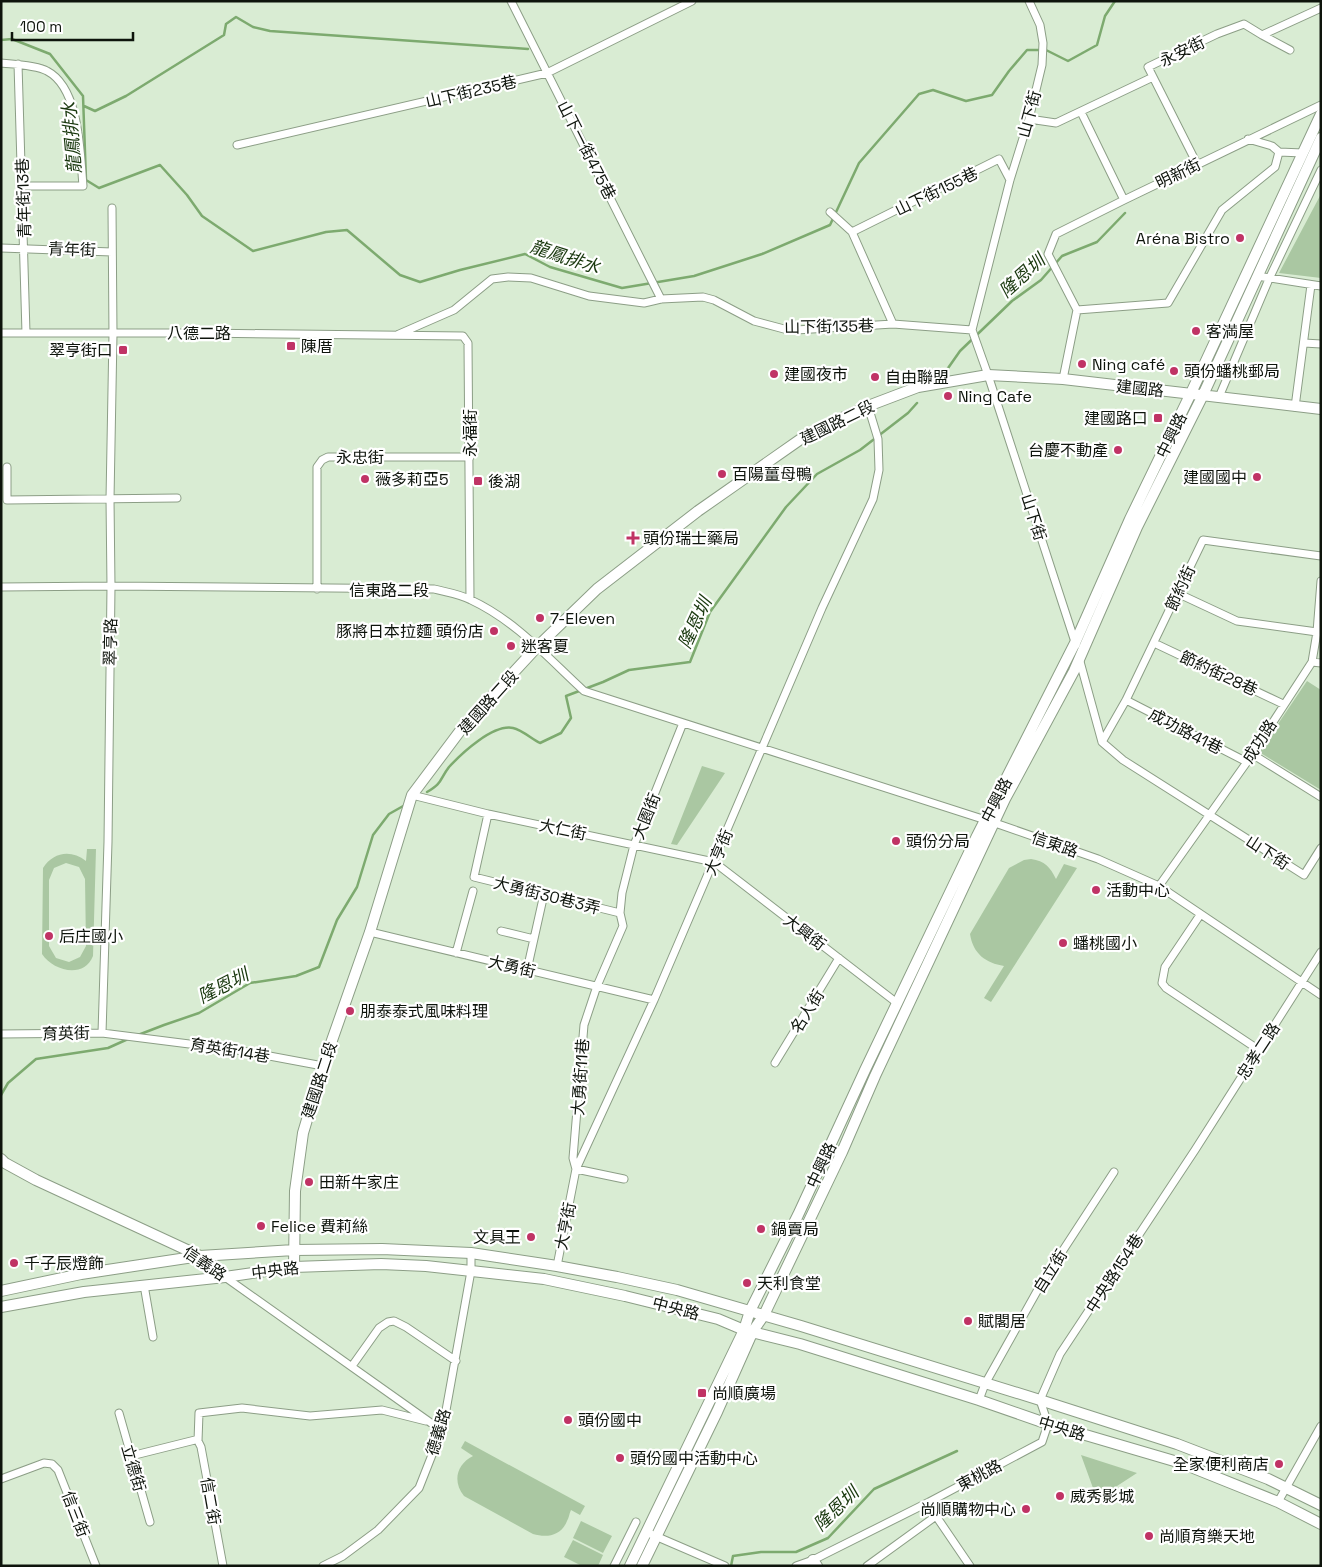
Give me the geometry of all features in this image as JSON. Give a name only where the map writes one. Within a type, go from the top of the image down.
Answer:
[{"type":"street","name":"山下一街475巷","points":[[511,1],[660,296]]},
{"type":"street","name":"山下街235巷","points":[[236,145],[547,74],[692,1]]},
{"type":"street","name":"山下街","points":[[1029,1],[1040,25],[1043,58],[1010,180],[974,334],[1075,643],[1102,742],[1123,760],[1304,875],[1321,848]]},
{"type":"street","points":[[1262,35],[1321,8]]},
{"type":"street","name":"永安街","points":[[1028,119],[1056,123],[1153,77],[1148,67],[1217,34],[1244,24],[1262,35]]},
{"type":"street","points":[[1262,35],[1290,50]]},
{"type":"street","points":[[1,63],[18,64],[47,70],[60,82],[74,108],[78,128],[83,186],[22,186]]},
{"type":"street","name":"青年街13巷","points":[[18,64],[25,248],[26,333]]},
{"type":"street","points":[[1153,77],[1197,164]]},
{"type":"street","name":"明新街","points":[[1076,310],[1048,254],[1056,234],[1248,139],[1321,106]]},
{"type":"street","points":[[1081,112],[1124,200]]},
{"type":"street","name":"中興路","points":[[630,1566],[748,1331],[764,1315],[990,821],[1075,643],[1130,519],[1321,114]]},
{"type":"street","name":"中興路","points":[[642,1566],[713,1420],[748,1331],[750,1311],[798,1216],[898,1002],[990,821],[1005,799],[1079,659],[1137,527],[1203,395],[1321,138]]},
{"type":"street","points":[[1248,139],[1272,146],[1279,152],[1302,153]]},
{"type":"street","points":[[1063,379],[1076,310],[1168,302],[1222,210],[1275,167],[1279,152]]},
{"type":"street","name":"山下街155巷","points":[[852,232],[1000,159],[1010,180]]},
{"type":"street","points":[[1219,397],[1269,279],[1321,170]]},
{"type":"street","name":"翠亨路","points":[[102,1033],[108,842],[113,334],[112,208]]},
{"type":"street","points":[[831,213],[852,232],[894,324]]},
{"type":"street","name":"青年街","points":[[1,248],[112,252]]},
{"type":"street","points":[[1257,276],[1321,286]]},
{"type":"street","name":"山下街135巷","points":[[396,336],[454,310],[492,279],[508,277],[531,278],[589,296],[644,303],[660,296],[703,297],[714,300],[754,321],[784,329],[796,330],[894,324],[974,334]]},
{"type":"street","points":[[1295,407],[1311,285]]},
{"type":"street","name":"八德二路","points":[[1,333],[303,333],[396,336]]},
{"type":"street","name":"永福街","points":[[396,336],[463,336],[468,343],[470,599]]},
{"type":"street","points":[[1304,343],[1321,344]]},
{"type":"street","name":"建國路","points":[[988,375],[1063,379],[1321,409]]},
{"type":"street","name":"建國路二段","points":[[294,1267],[295,1191],[302,1133],[323,1066],[370,932],[412,795],[464,727],[538,646],[597,589],[698,511],[808,434],[868,406],[918,387],[988,375]]},
{"type":"street","name":"大亨街","points":[[557,1266],[576,1169],[654,1000],[822,608],[873,499],[879,470],[877,436],[868,406]]},
{"type":"street","name":"永忠街","points":[[316,589],[317,467],[322,460],[328,457],[470,457]]},
{"type":"street","points":[[7,467],[7,500],[177,498]]},
{"type":"street","name":"節約街","points":[[1102,742],[1126,700],[1203,540],[1321,556]]},
{"type":"street","name":"成功路","points":[[1159,886],[1252,754],[1312,662],[1317,632],[1321,581]]},
{"type":"street","name":"信東路二段","points":[[1,587],[111,586],[434,589],[470,599],[501,616],[538,646],[582,690],[762,749]]},
{"type":"street","points":[[1177,592],[1237,621],[1317,632]]},
{"type":"street","name":"節約街28巷","points":[[1154,643],[1283,704]]},
{"type":"street","points":[[1312,662],[1321,663]]},
{"type":"street","name":"成功路41巷","points":[[1126,700],[1246,762]]},
{"type":"street","name":"大園街","points":[[596,986],[623,926],[620,914],[622,893],[634,845],[683,722]]},
{"type":"street","name":"信東路","points":[[762,749],[990,821],[1098,859],[1159,886],[1321,996]]},
{"type":"street","points":[[1252,754],[1321,797]]},
{"type":"street","name":"大仁街","points":[[412,795],[488,814],[714,862]]},
{"type":"street","name":"大勇街30巷3弄","points":[[488,814],[474,877],[620,914]]},
{"type":"street","name":"大興街","points":[[714,862],[898,1002]]},
{"type":"street","points":[[456,953],[473,891]]},
{"type":"street","points":[[527,970],[544,894]]},
{"type":"street","points":[[1200,915],[1165,968],[1162,983],[1166,988],[1259,1050]]},
{"type":"street","points":[[501,931],[534,939]]},
{"type":"street","name":"大勇街","points":[[370,932],[654,1000]]},
{"type":"street","name":"忠孝二路","points":[[1195,1150],[1321,952]]},
{"type":"street","name":"名人街","points":[[775,1063],[839,958]]},
{"type":"street","name":"大勇街11巷","points":[[576,1169],[573,1158],[584,1024],[596,986]]},
{"type":"street","name":"育英街","points":[[1,1034],[102,1033],[133,1036]]},
{"type":"street","name":"育英街14巷","points":[[133,1036],[237,1050],[323,1066]]},
{"type":"street","name":"中央路154巷","points":[[1040,1400],[1060,1354],[1195,1150]]},
{"type":"street","name":"信義路","points":[[1,1159],[36,1180],[200,1256],[225,1276],[352,1366],[432,1422],[443,1427]]},
{"type":"street","points":[[576,1169],[624,1179]]},
{"type":"street","name":"自立街","points":[[979,1400],[985,1384],[1042,1284],[1114,1172]]},
{"type":"street","points":[[798,1216],[808,1221]]},
{"type":"street","name":"中央路","points":[[1,1291],[81,1274],[200,1256],[294,1250],[382,1249],[471,1252],[557,1266],[677,1290],[1040,1400],[1177,1444],[1268,1479],[1321,1506]]},
{"type":"street","name":"德義路","points":[[323,1566],[343,1556],[378,1530],[419,1488],[443,1427],[472,1271],[471,1252]]},
{"type":"street","name":"中央路","points":[[1,1307],[84,1292],[294,1267],[381,1264],[544,1279],[625,1296],[718,1320],[748,1331],[800,1344],[979,1400],[1048,1424],[1181,1463],[1278,1502],[1321,1524]]},
{"type":"street","points":[[144,1285],[153,1337]]},
{"type":"street","points":[[352,1366],[379,1328],[388,1322],[394,1322],[406,1327],[456,1360]]},
{"type":"street","points":[[1040,1400],[1048,1424]]},
{"type":"street","name":"信二街","points":[[223,1566],[201,1447],[196,1441],[199,1413],[242,1408],[310,1416],[382,1410],[432,1422]]},
{"type":"street","name":"立德街","points":[[119,1413],[150,1522]]},
{"type":"street","name":"東桃路","points":[[796,1566],[815,1563],[1042,1442],[1048,1424]]},
{"type":"street","points":[[1278,1502],[1321,1426]]},
{"type":"street","points":[[131,1456],[196,1441]]},
{"type":"street","name":"信三街","points":[[1,1479],[44,1463],[52,1464],[58,1470],[96,1566]]},
{"type":"street","points":[[929,1502],[936,1516],[970,1566]]},
{"type":"street","points":[[867,1566],[936,1516]]},
{"type":"street","points":[[614,1566],[636,1522]]},
{"type":"street","points":[[646,1532],[722,1564]]},
{"type":"green space","points":[[1321,194],[1321,278],[1279,273]]},
{"type":"green space","points":[[1307,681],[1321,690],[1321,790],[1259,752]]},
{"type":"green space","points":[[702,766],[725,773],[677,845],[671,844]]},
{"type":"green space","points":[[87,849],[96,849],[93,956],[83,968],[68,970],[53,965],[42,954],[43,868],[52,858],[63,854],[74,855],[86,861]],"holes":[[[66,863],[79,867],[85,879],[86,946],[80,957],[69,962],[56,958],[49,946],[49,880],[54,868]]]},
{"type":"green space","points":[[1031,859],[1046,865],[1056,879],[1064,864],[1077,868],[991,1002],[984,998],[1004,966],[992,963],[981,956],[974,947],[970,934],[1009,868],[1024,860]]},
{"type":"green space","points":[[465,1441],[585,1506],[580,1515],[571,1510],[568,1520],[561,1530],[553,1535],[538,1535],[464,1496],[458,1485],[458,1473],[463,1464],[473,1456],[461,1448]]},
{"type":"green space","points":[[1081,1455],[1137,1473],[1097,1499]]},
{"type":"green space","points":[[581,1521],[612,1536],[603,1553],[573,1538]]},
{"type":"green space","points":[[573,1540],[603,1555],[598,1566],[582,1566],[564,1557]]},
{"type":"waterway","name":"龍鳳排水","points":[[1,40],[12,39],[50,54],[83,96],[86,180],[99,188],[160,165],[187,195],[202,216],[253,251],[326,232],[347,230],[400,275],[420,282],[525,254],[550,267],[622,288],[694,276],[762,254],[830,225],[859,163],[919,94],[933,90],[966,101],[992,95],[1027,50],[1046,50],[1068,61],[1097,45],[1105,16],[1115,1]]},
{"type":"waterway","points":[[84,106],[95,111],[126,96],[224,35],[226,24],[236,17],[253,27],[270,31],[528,49]]},
{"type":"waterway","name":"隆恩圳","points":[[946,371],[960,351],[1012,301],[1041,280],[1062,256],[1097,242],[1125,213]]},
{"type":"waterway","name":"隆恩圳","points":[[427,792],[438,784],[449,767],[462,754],[496,730],[513,728],[540,743],[561,733],[571,718],[566,696],[629,670],[690,662],[710,612],[786,507],[817,474],[860,450],[908,413],[917,403]]},
{"type":"waterway","name":"隆恩圳","points":[[138,1035],[199,1013],[250,983],[296,976],[319,967],[337,920],[357,887],[373,835],[389,814],[405,805]]},
{"type":"waterway","name":"隆恩圳","points":[[1,1095],[8,1083],[36,1059],[108,1048],[128,1039]]},
{"type":"waterway","name":"隆恩圳","points":[[731,1566],[733,1556],[761,1552],[796,1552],[828,1538],[874,1489],[957,1451]]},
{"type":"place","name":"Aréna Bistro","points":[[1240,238]]},
{"type":"place","name":"客満屋","points":[[1196,331]]},
{"type":"place","name":"陳厝","points":[[291,346]]},
{"type":"place","name":"翠亨街口","points":[[123,350]]},
{"type":"place","name":"Ning café","points":[[1082,364]]},
{"type":"place","name":"頭份蟠桃郵局","points":[[1174,371]]},
{"type":"place","name":"建國夜市","points":[[774,374]]},
{"type":"place","name":"自由聯盟","points":[[875,377]]},
{"type":"place","name":"Ning Cafe","points":[[948,396]]},
{"type":"place","name":"建國路口","points":[[1158,418]]},
{"type":"place","name":"台慶不動產","points":[[1118,450]]},
{"type":"place","name":"百陽薑母鴨","points":[[722,474]]},
{"type":"place","name":"建國國中","points":[[1257,477]]},
{"type":"place","name":"薇多莉亞5","points":[[365,479]]},
{"type":"place","name":"後湖","points":[[478,481]]},
{"type":"place","name":"頭份瑞士藥局","points":[[633,538]]},
{"type":"place","name":"7-Eleven","points":[[540,618]]},
{"type":"place","name":"豚將日本拉麵 頭份店","points":[[494,631]]},
{"type":"place","name":"迷客夏","points":[[511,646]]},
{"type":"place","name":"頭份分局","points":[[896,841]]},
{"type":"place","name":"活動中心","points":[[1096,890]]},
{"type":"place","name":"后庄國小","points":[[49,936]]},
{"type":"place","name":"蟠桃國小","points":[[1063,943]]},
{"type":"place","name":"朋泰泰式風味料理","points":[[350,1011]]},
{"type":"place","name":"田新牛家庄","points":[[309,1182]]},
{"type":"place","name":"Felice 費莉絲","points":[[261,1226]]},
{"type":"place","name":"鍋賣局","points":[[761,1229]]},
{"type":"place","name":"文具王","points":[[531,1237]]},
{"type":"place","name":"千子辰燈飾","points":[[14,1263]]},
{"type":"place","name":"天利食堂","points":[[747,1283]]},
{"type":"place","name":"賦閣居","points":[[968,1321]]},
{"type":"place","name":"尚順廣場","points":[[702,1393]]},
{"type":"place","name":"頭份國中","points":[[568,1420]]},
{"type":"place","name":"頭份國中活動中心","points":[[620,1458]]},
{"type":"place","name":"全家便利商店","points":[[1279,1464]]},
{"type":"place","name":"威秀影城","points":[[1060,1496]]},
{"type":"place","name":"尚順購物中心","points":[[1026,1509]]},
{"type":"place","name":"尚順育樂天地","points":[[1149,1536]]}]
